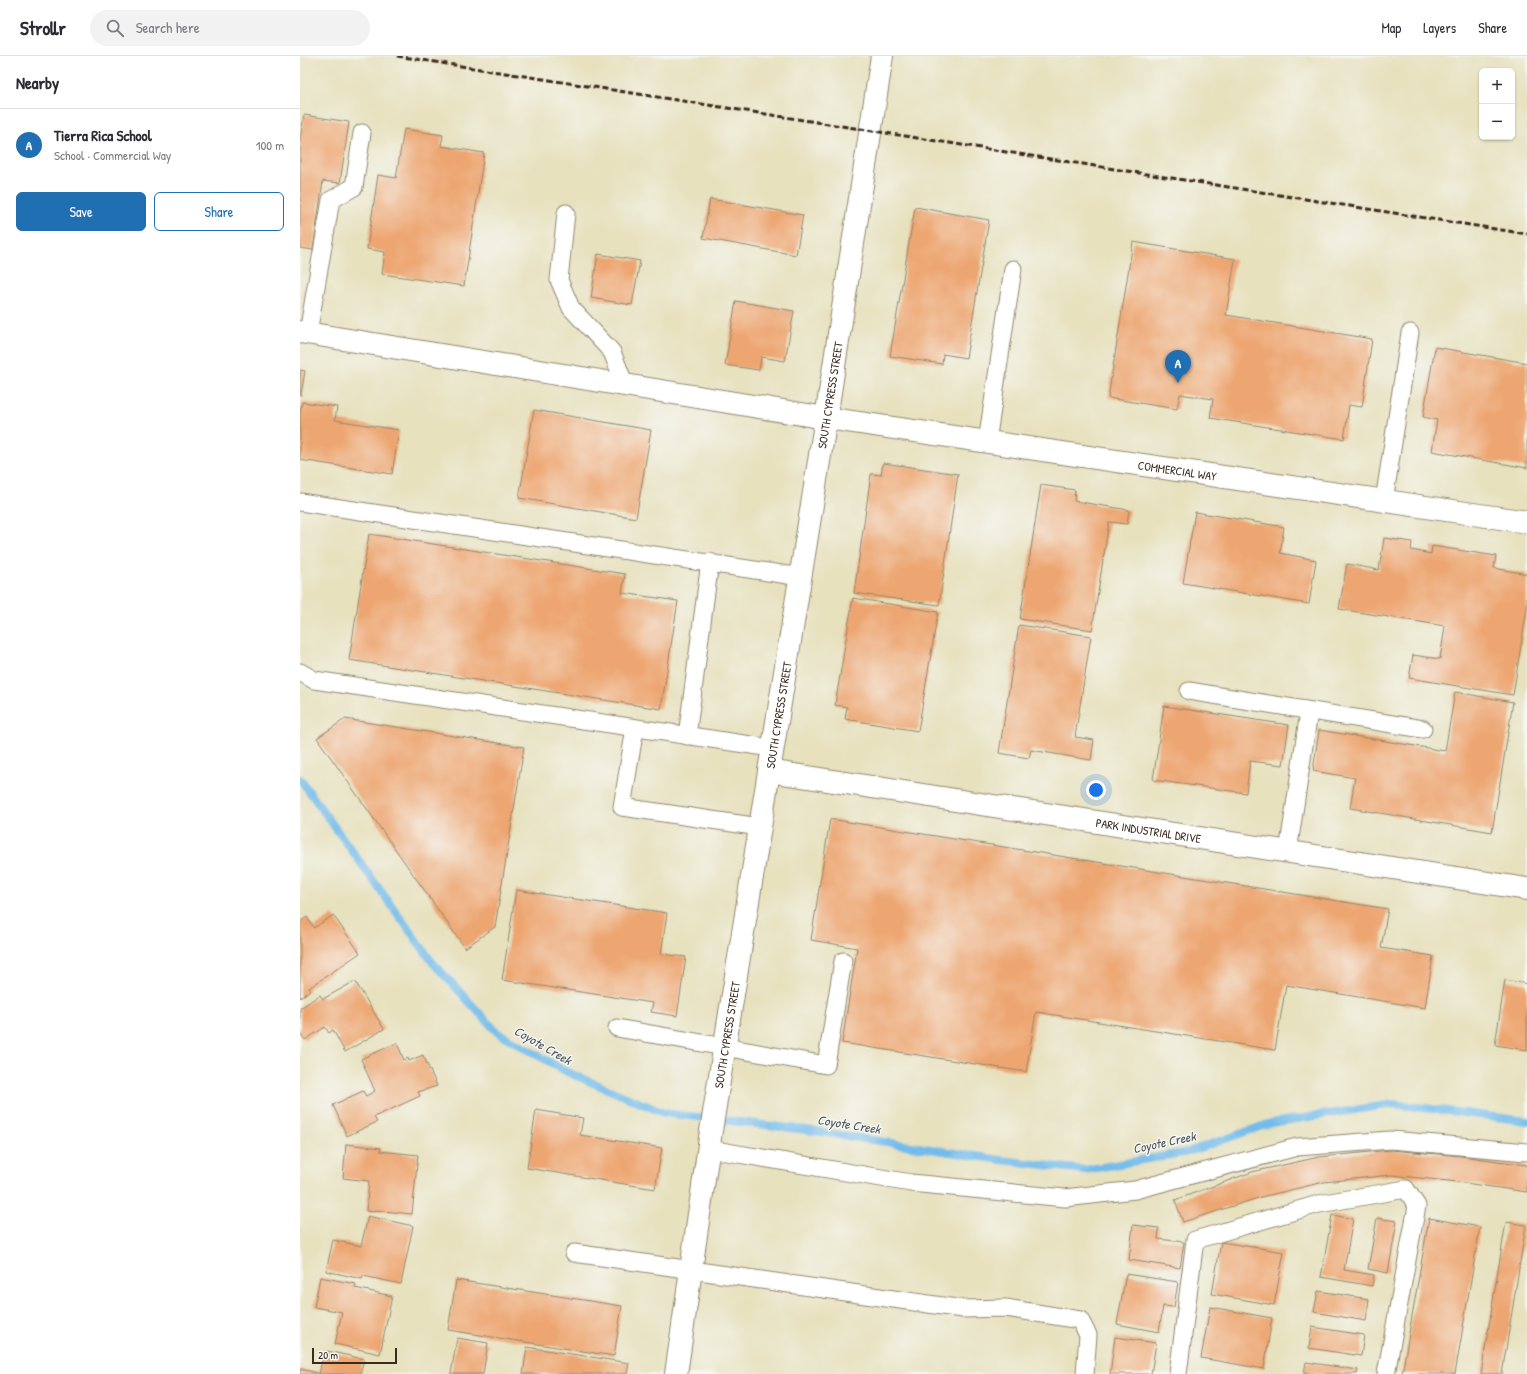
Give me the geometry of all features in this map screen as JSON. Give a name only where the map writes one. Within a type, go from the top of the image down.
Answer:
[{"type":"street","name":"SOUTH CYPRESS STREET","points":[[676,1374],[710,1140],[772,748],[801,577],[882,56]]},
{"type":"street","name":"COMMERCIAL WAY","points":[[304,333],[826,418],[1527,522]]},
{"type":"street","name":"PARK INDUSTRIAL DRIVE","points":[[769,771],[1527,889]]},
{"type":"lane","points":[[304,333],[331,200],[354,187],[362,133]]},
{"type":"lane","points":[[566,213],[559,280],[572,308],[612,352],[625,386]]},
{"type":"lane","points":[[987,442],[1013,269]]},
{"type":"lane","points":[[1384,501],[1410,334]]},
{"type":"lane","points":[[300,502],[710,562],[801,577]]},
{"type":"lane","points":[[687,736],[710,562]]},
{"type":"lane","points":[[300,672],[314,680],[772,748]]},
{"type":"lane","points":[[1189,691],[1309,712],[1424,729]]},
{"type":"lane","points":[[1288,852],[1309,712]]},
{"type":"lane","points":[[635,728],[622,807],[760,827]]},
{"type":"lane","points":[[617,1028],[826,1065],[843,961]]},
{"type":"lane","points":[[710,1140],[911,1182],[1065,1198],[1135,1190],[1297,1147],[1391,1140],[1527,1152]]},
{"type":"lane","points":[[1178,1374],[1195,1240],[1319,1204],[1406,1189],[1417,1206],[1386,1374]]},
{"type":"lane","points":[[574,1253],[963,1309],[1006,1308],[1080,1320],[1088,1335],[1085,1374]]},
{"type":"building","points":[[304,115],[349,122],[340,183],[323,181],[313,250],[300,248],[300,139]]},
{"type":"building","points":[[404,129],[443,135],[441,146],[484,153],[464,286],[382,274],[385,252],[367,249],[378,175],[396,178]]},
{"type":"building","points":[[710,199],[803,215],[796,255],[703,238]]},
{"type":"building","points":[[915,207],[989,220],[966,358],[943,354],[942,364],[890,356]]},
{"type":"building","points":[[1133,242],[1235,259],[1226,315],[1372,339],[1362,407],[1349,405],[1344,439],[1210,418],[1213,399],[1180,394],[1177,409],[1108,398]]},
{"type":"building","points":[[598,254],[640,261],[632,305],[591,298]]},
{"type":"building","points":[[736,301],[794,311],[785,361],[761,357],[759,370],[725,365]]},
{"type":"building","points":[[1435,347],[1527,363],[1527,468],[1432,451],[1437,420],[1423,417]]},
{"type":"building","points":[[300,370],[305,371],[301,395],[300,395]]},
{"type":"building","points":[[302,402],[337,407],[335,420],[399,430],[392,474],[300,460],[300,414]]},
{"type":"building","points":[[534,410],[651,430],[636,518],[519,498]]},
{"type":"building","points":[[883,463],[958,474],[939,605],[854,593],[871,474],[881,475]]},
{"type":"building","points":[[1041,485],[1075,490],[1074,501],[1129,510],[1127,524],[1109,522],[1092,630],[1020,619]]},
{"type":"building","points":[[1195,512],[1284,527],[1280,553],[1316,560],[1309,604],[1183,583]]},
{"type":"building","points":[[369,534],[625,574],[622,593],[678,601],[661,709],[349,660]]},
{"type":"building","points":[[1384,538],[1412,542],[1411,550],[1431,554],[1432,546],[1496,556],[1494,568],[1527,574],[1527,608],[1513,695],[1409,678],[1413,655],[1440,659],[1445,626],[1339,609],[1347,564],[1379,570]]},
{"type":"building","points":[[853,598],[938,612],[918,731],[845,719],[847,707],[835,705]]},
{"type":"building","points":[[1019,625],[1091,636],[1075,737],[1094,740],[1091,760],[1031,750],[1029,758],[999,753]]},
{"type":"building","points":[[1455,692],[1513,702],[1492,832],[1350,808],[1355,778],[1313,771],[1319,730],[1445,751]]},
{"type":"building","points":[[1164,706],[1289,725],[1283,765],[1250,761],[1246,793],[1153,780]]},
{"type":"building","points":[[345,719],[524,747],[495,927],[465,948],[317,738]]},
{"type":"building","points":[[830,819],[1388,909],[1381,948],[1433,956],[1425,1008],[1286,985],[1275,1050],[1036,1012],[1026,1072],[842,1043],[857,948],[811,940]]},
{"type":"building","points":[[516,890],[667,913],[661,954],[686,957],[677,1016],[651,1012],[653,1003],[502,980]]},
{"type":"building","points":[[333,915],[360,953],[309,988],[310,990],[300,998],[300,922],[307,917],[314,928]]},
{"type":"building","points":[[1505,980],[1527,984],[1527,1050],[1495,1045]]},
{"type":"building","points":[[355,981],[384,1029],[345,1052],[333,1030],[329,1033],[325,1027],[305,1040],[300,1033],[300,1008],[320,995],[323,999]]},
{"type":"building","points":[[397,1043],[404,1060],[408,1058],[409,1061],[423,1055],[437,1086],[418,1092],[420,1096],[374,1117],[377,1122],[347,1136],[333,1105],[363,1091],[366,1096],[375,1091],[361,1059]]},
{"type":"building","points":[[536,1110],[583,1118],[580,1135],[662,1148],[655,1189],[527,1168]]},
{"type":"building","points":[[346,1144],[381,1148],[380,1151],[418,1155],[412,1214],[374,1210],[374,1212],[366,1211],[369,1181],[343,1178]]},
{"type":"building","points":[[1391,1150],[1461,1156],[1527,1165],[1527,1192],[1458,1182],[1391,1175],[1324,1182],[1261,1197],[1183,1222],[1175,1200],[1252,1172],[1319,1157]]},
{"type":"building","points":[[1332,1215],[1353,1219],[1344,1270],[1374,1275],[1372,1286],[1321,1277]]},
{"type":"building","points":[[368,1216],[413,1226],[401,1284],[363,1276],[362,1279],[326,1271],[333,1240],[361,1246]]},
{"type":"building","points":[[1377,1218],[1397,1221],[1388,1273],[1368,1269]]},
{"type":"building","points":[[1429,1218],[1480,1227],[1455,1374],[1402,1374]]},
{"type":"building","points":[[1506,1222],[1526,1225],[1502,1374],[1481,1374]]},
{"type":"building","points":[[1133,1225],[1159,1228],[1158,1239],[1184,1242],[1180,1268],[1129,1260]]},
{"type":"building","points":[[1221,1242],[1284,1252],[1274,1305],[1212,1294]]},
{"type":"building","points":[[1126,1274],[1178,1282],[1174,1307],[1163,1306],[1159,1332],[1117,1324]]},
{"type":"building","points":[[320,1277],[356,1284],[355,1288],[392,1296],[380,1354],[335,1344],[342,1312],[314,1307]]},
{"type":"building","points":[[456,1280],[622,1306],[614,1356],[448,1330]]},
{"type":"building","points":[[1318,1291],[1369,1299],[1366,1321],[1314,1312]]},
{"type":"building","points":[[1210,1307],[1272,1318],[1264,1369],[1201,1358]]},
{"type":"building","points":[[1312,1327],[1364,1335],[1361,1356],[1309,1348]]},
{"type":"building","points":[[1115,1337],[1156,1343],[1151,1374],[1110,1374]]},
{"type":"building","points":[[457,1338],[488,1343],[483,1374],[451,1374]]},
{"type":"building","points":[[527,1347],[629,1363],[627,1374],[523,1374]]},
{"type":"building","points":[[327,1351],[364,1359],[360,1374],[319,1374],[323,1356],[326,1357]]},
{"type":"building","points":[[1306,1362],[1358,1370],[1357,1374],[1304,1374]]},
{"type":"building","points":[[300,1369],[318,1373],[318,1374],[300,1374]]},
{"type":"waterway","name":"Coyote Creek","points":[[300,779],[433,963],[497,1032],[567,1072],[664,1113],[815,1131],[1001,1160],[1085,1170],[1188,1152],[1271,1123],[1393,1104],[1527,1121]]},
{"type":"railway","points":[[397,56],[1527,234]]},
{"type":"place","name":"Tierra Rica School","points":[[1178,383]]}]
